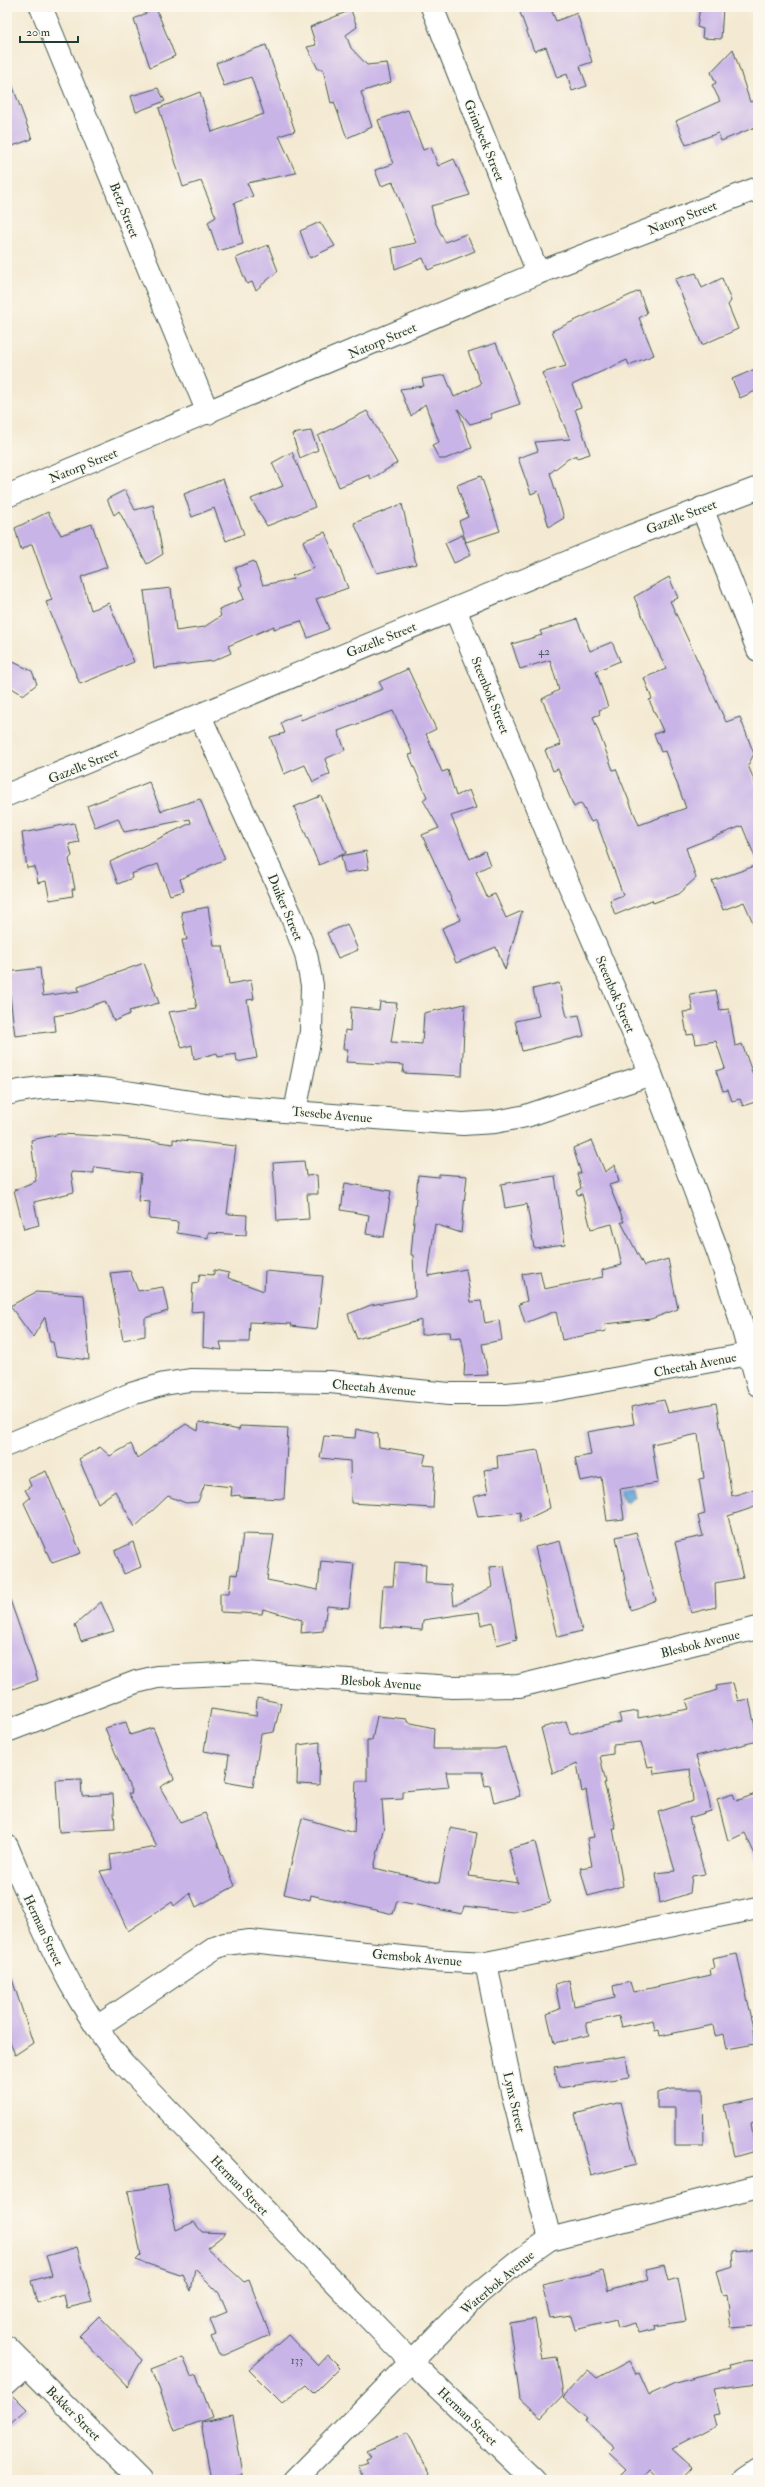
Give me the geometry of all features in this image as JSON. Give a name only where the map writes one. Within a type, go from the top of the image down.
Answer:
[{"type":"street","name":"Betz Street","points":[[41,7],[208,413]]},
{"type":"street","name":"Grimbeek Street","points":[[432,7],[538,273]]},
{"type":"street","name":"Natorp Street","points":[[7,496],[208,413],[538,273],[758,188]]},
{"type":"street","name":"Gazelle Street","points":[[7,796],[387,636],[702,508],[758,488]]},
{"type":"street","points":[[702,508],[758,650]]},
{"type":"street","name":"Steenbok Street","points":[[455,609],[563,871],[651,1074],[718,1252],[758,1386]]},
{"type":"street","name":"Duiker Street","points":[[200,716],[292,915],[306,954],[312,985],[311,1032],[295,1111]]},
{"type":"street","name":"Tsesebe Avenue","points":[[7,1094],[22,1090],[92,1086],[221,1106],[449,1123],[495,1122],[526,1116],[651,1074]]},
{"type":"street","name":"Cheetah Avenue","points":[[7,1445],[131,1394],[164,1384],[190,1380],[330,1382],[449,1394],[505,1394],[554,1390],[749,1354]]},
{"type":"street","name":"Blesbok Avenue","points":[[7,1731],[136,1682],[157,1677],[246,1673],[452,1687],[520,1686],[758,1628]]},
{"type":"street","name":"Herman Street","points":[[7,1846],[48,1943],[97,2027],[124,2064],[410,2361],[534,2480]]},
{"type":"street","name":"Gemsbok Avenue","points":[[97,2027],[215,1948],[225,1944],[250,1940],[432,1960],[486,1963],[758,1908]]},
{"type":"street","name":"Lynx Street","points":[[486,1963],[512,2092],[550,2239]]},
{"type":"street","name":"Waterbok Avenue","points":[[295,2480],[410,2361],[477,2296],[520,2260],[550,2239],[758,2186]]},
{"type":"street","name":"Bekker Street","points":[[7,2347],[140,2480]]},
{"type":"street","points":[[7,2383],[26,2365]]},
{"type":"street","points":[[745,2480],[758,2471]]},
{"type":"water","points":[[624,1478],[628,1489],[633,1488],[635,1497],[627,1503],[624,1501],[622,1494],[609,1496]]},
{"type":"building","points":[[518,7],[550,7],[556,21],[577,13],[592,62],[580,66],[587,86],[572,91],[567,74],[557,78],[546,47],[534,51]]},
{"type":"building","points":[[700,7],[723,7],[721,39],[702,38],[703,29],[697,27]]},
{"type":"building","points":[[156,8],[175,56],[150,67],[134,19]]},
{"type":"building","points":[[351,10],[357,27],[346,35],[351,48],[367,65],[387,63],[391,82],[361,92],[372,127],[347,138],[334,102],[331,103],[323,69],[318,69],[307,47],[316,45],[310,27]]},
{"type":"building","points":[[266,45],[295,131],[279,136],[296,173],[247,183],[253,196],[234,203],[243,244],[218,251],[208,222],[216,217],[201,181],[183,187],[159,108],[200,92],[212,132],[264,114],[251,77],[224,86],[216,63]]},
{"type":"building","points":[[733,49],[750,102],[758,99],[758,126],[721,141],[718,133],[686,145],[676,121],[720,101],[712,85],[716,83],[711,72]]},
{"type":"building","points":[[7,76],[9,76],[32,139],[7,148]]},
{"type":"building","points":[[158,88],[165,101],[136,112],[131,96]]},
{"type":"building","points":[[408,110],[423,150],[431,147],[438,166],[454,159],[470,195],[431,206],[435,222],[445,242],[466,234],[475,251],[428,270],[423,258],[395,269],[392,248],[416,243],[393,182],[381,186],[375,170],[393,164],[378,120]]},
{"type":"building","points":[[320,222],[335,246],[310,258],[300,231]]},
{"type":"building","points":[[268,245],[278,271],[256,290],[252,282],[247,284],[236,258]]},
{"type":"building","points":[[696,273],[702,288],[722,278],[731,301],[728,305],[738,329],[702,345],[675,279]]},
{"type":"building","points":[[639,291],[647,313],[639,318],[654,355],[629,365],[627,360],[572,385],[581,407],[575,409],[590,454],[577,458],[576,455],[568,459],[550,473],[564,518],[549,527],[538,491],[531,494],[518,458],[538,451],[535,442],[570,439],[542,373],[566,366],[552,331]]},
{"type":"building","points":[[496,343],[520,404],[490,414],[492,418],[470,424],[458,409],[472,448],[445,459],[439,459],[432,445],[439,442],[425,404],[411,416],[400,389],[424,386],[422,379],[445,375],[454,397],[481,384],[468,352]]},
{"type":"building","points":[[758,368],[758,390],[740,398],[732,379]]},
{"type":"building","points":[[367,411],[397,463],[371,479],[369,475],[339,487],[318,436]]},
{"type":"building","points":[[311,431],[318,450],[300,458],[292,434]]},
{"type":"building","points":[[292,452],[315,507],[267,526],[251,499],[283,486],[272,463]]},
{"type":"building","points":[[481,476],[500,531],[466,542],[459,521],[468,517],[457,485]]},
{"type":"building","points":[[223,479],[244,534],[226,541],[214,508],[192,517],[184,494]]},
{"type":"building","points":[[125,490],[135,510],[153,505],[163,554],[147,564],[119,511],[114,515],[107,499]]},
{"type":"building","points":[[402,504],[416,564],[377,573],[354,523]]},
{"type":"building","points":[[48,512],[61,535],[92,524],[107,567],[81,577],[91,610],[109,603],[134,662],[80,684],[46,602],[52,600],[32,544],[21,550],[15,528]]},
{"type":"building","points":[[325,532],[348,588],[316,599],[329,629],[308,638],[301,621],[274,629],[274,626],[228,646],[231,653],[213,661],[154,668],[144,591],[171,588],[176,631],[204,627],[221,616],[219,609],[244,599],[239,587],[242,585],[235,568],[254,561],[263,585],[293,579],[292,576],[314,568],[303,541]]},
{"type":"building","points":[[462,535],[471,555],[454,563],[445,543]]},
{"type":"building","points":[[669,577],[678,598],[670,601],[726,722],[740,717],[754,754],[748,765],[758,790],[758,864],[742,826],[686,848],[696,878],[678,894],[653,903],[652,900],[615,915],[610,900],[623,895],[596,820],[591,822],[581,803],[574,807],[558,769],[553,771],[545,750],[561,745],[542,699],[559,690],[550,660],[520,669],[512,644],[542,635],[540,631],[577,619],[590,651],[612,642],[620,661],[596,671],[608,707],[599,710],[600,714],[593,717],[613,770],[616,769],[639,825],[686,808],[665,751],[661,752],[654,734],[663,731],[649,700],[652,699],[644,678],[666,669],[634,597]]},
{"type":"building","points":[[7,659],[32,671],[37,684],[23,695],[7,685]]},
{"type":"building","points":[[408,669],[436,729],[426,734],[442,772],[448,770],[456,796],[469,790],[476,808],[451,816],[470,859],[485,851],[490,865],[476,872],[487,897],[495,894],[506,918],[522,911],[505,970],[496,947],[456,963],[442,928],[461,920],[422,835],[439,828],[423,800],[427,797],[409,755],[413,754],[393,711],[338,731],[345,750],[325,759],[330,774],[313,782],[305,765],[284,774],[270,737],[285,733],[281,723],[287,719],[300,714],[301,720],[383,689],[379,682]]},
{"type":"building","points":[[149,782],[161,811],[200,799],[225,859],[180,879],[184,891],[170,895],[158,864],[131,874],[132,878],[118,884],[110,862],[191,823],[190,819],[124,832],[118,818],[95,827],[87,806]]},
{"type":"building","points":[[321,796],[346,853],[319,865],[294,807]]},
{"type":"building","points":[[74,823],[79,842],[69,844],[72,856],[69,859],[75,889],[72,889],[73,896],[50,900],[46,881],[38,883],[35,867],[27,868],[22,833]]},
{"type":"building","points":[[366,851],[369,869],[345,873],[341,856]]},
{"type":"building","points":[[758,865],[758,934],[744,902],[723,910],[712,881]]},
{"type":"building","points":[[208,907],[214,946],[223,946],[229,984],[251,980],[254,999],[247,1000],[257,1058],[237,1062],[236,1054],[218,1057],[217,1053],[194,1059],[192,1045],[182,1048],[169,1012],[197,1008],[182,940],[187,940],[181,912]]},
{"type":"building","points":[[347,924],[358,950],[338,958],[327,933]]},
{"type":"building","points":[[144,963],[159,1003],[129,1011],[130,1014],[114,1021],[105,1001],[71,1013],[54,1016],[56,1031],[15,1036],[7,972],[40,968],[43,996],[79,991],[78,987]]},
{"type":"building","points":[[559,983],[567,1017],[579,1015],[584,1036],[522,1051],[515,1021],[539,1016],[533,989]]},
{"type":"building","points":[[716,990],[720,1010],[729,1009],[735,1046],[742,1044],[755,1080],[758,1079],[758,1101],[743,1106],[740,1099],[732,1101],[728,1090],[723,1091],[716,1071],[725,1068],[716,1041],[696,1044],[694,1034],[687,1035],[683,1012],[693,1011],[690,994]]},
{"type":"building","points":[[380,1002],[397,1003],[391,1042],[422,1044],[424,1013],[465,1004],[462,1076],[403,1073],[404,1065],[346,1062],[348,1049],[343,1049],[345,1030],[350,1031],[351,1007],[379,1010]]},
{"type":"building","points":[[60,1134],[121,1137],[173,1144],[173,1139],[236,1146],[227,1214],[247,1215],[246,1235],[208,1233],[208,1238],[177,1233],[178,1222],[149,1219],[150,1202],[138,1201],[141,1173],[94,1167],[94,1173],[71,1172],[74,1192],[34,1202],[39,1225],[24,1229],[14,1190],[36,1181],[31,1140]]},
{"type":"building","points":[[592,1140],[605,1172],[615,1165],[619,1182],[609,1185],[624,1222],[621,1222],[644,1266],[668,1259],[678,1309],[651,1319],[605,1324],[606,1331],[562,1340],[556,1311],[525,1323],[519,1304],[527,1301],[522,1274],[540,1271],[544,1289],[603,1277],[602,1270],[622,1265],[612,1224],[591,1229],[582,1194],[578,1195],[576,1191],[581,1188],[577,1173],[581,1173],[573,1148]]},
{"type":"building","points":[[304,1161],[306,1176],[317,1175],[318,1194],[307,1194],[309,1219],[277,1221],[273,1163]]},
{"type":"building","points":[[439,1174],[467,1176],[461,1233],[435,1224],[428,1276],[466,1269],[471,1302],[481,1301],[485,1323],[499,1320],[502,1340],[482,1344],[488,1375],[464,1376],[465,1358],[461,1337],[451,1338],[450,1332],[421,1335],[421,1320],[357,1339],[348,1314],[371,1305],[415,1297],[413,1255],[411,1255],[418,1175],[439,1177]]},
{"type":"building","points":[[555,1176],[565,1244],[534,1248],[527,1204],[505,1208],[501,1184]]},
{"type":"building","points":[[345,1183],[391,1191],[384,1237],[366,1234],[369,1215],[341,1210]]},
{"type":"building","points":[[214,1270],[229,1273],[228,1278],[264,1291],[265,1271],[323,1276],[317,1329],[291,1326],[292,1324],[250,1322],[249,1342],[220,1342],[222,1350],[203,1347],[204,1311],[191,1312],[193,1284],[198,1283],[200,1274],[214,1275]]},
{"type":"building","points":[[130,1271],[138,1291],[163,1287],[168,1311],[145,1318],[145,1336],[123,1340],[110,1273]]},
{"type":"building","points":[[36,1292],[84,1295],[89,1360],[56,1356],[53,1342],[50,1342],[45,1317],[33,1337],[10,1306]]},
{"type":"building","points":[[664,1400],[668,1412],[716,1403],[732,1496],[758,1488],[758,1506],[728,1516],[743,1578],[715,1583],[716,1607],[691,1613],[675,1542],[703,1536],[698,1516],[705,1514],[699,1479],[704,1478],[698,1434],[652,1444],[658,1483],[620,1489],[624,1519],[607,1521],[601,1477],[580,1481],[575,1458],[591,1455],[587,1432],[634,1424],[631,1407]]},
{"type":"building","points":[[199,1422],[239,1430],[240,1426],[288,1428],[284,1499],[240,1497],[240,1495],[231,1496],[232,1487],[205,1484],[198,1502],[186,1503],[168,1496],[135,1527],[115,1491],[98,1503],[79,1459],[100,1447],[110,1456],[131,1444],[137,1458],[186,1424],[198,1431]]},
{"type":"building","points":[[356,1429],[378,1434],[379,1447],[426,1454],[423,1465],[435,1466],[433,1508],[351,1503],[350,1461],[320,1458],[324,1436],[355,1438]]},
{"type":"building","points":[[538,1450],[550,1508],[521,1522],[520,1512],[478,1517],[473,1497],[488,1493],[484,1470],[498,1468],[497,1456]]},
{"type":"building","points":[[46,1471],[81,1553],[52,1563],[24,1503],[30,1498],[25,1490],[31,1486],[28,1479]]},
{"type":"building","points":[[636,1532],[656,1600],[631,1610],[616,1537]]},
{"type":"building","points":[[243,1534],[274,1535],[267,1580],[318,1590],[321,1561],[354,1564],[349,1608],[327,1606],[323,1631],[301,1633],[302,1620],[263,1609],[262,1614],[220,1612],[220,1593],[229,1593],[231,1574],[237,1575]]},
{"type":"building","points":[[560,1541],[582,1631],[557,1637],[535,1547]]},
{"type":"building","points":[[133,1542],[141,1567],[124,1574],[115,1551]]},
{"type":"building","points":[[395,1562],[426,1564],[425,1583],[452,1585],[454,1606],[492,1587],[489,1567],[504,1566],[517,1639],[497,1645],[493,1622],[481,1625],[479,1612],[423,1620],[422,1630],[380,1627],[383,1586],[393,1586]]},
{"type":"building","points":[[7,1597],[9,1597],[38,1680],[7,1691]]},
{"type":"building","points":[[101,1602],[114,1631],[81,1641],[75,1625]]},
{"type":"building","points":[[733,1683],[738,1701],[749,1699],[758,1741],[696,1756],[706,1786],[711,1811],[689,1818],[705,1874],[692,1876],[690,1893],[660,1903],[656,1873],[675,1871],[658,1812],[693,1801],[690,1769],[654,1774],[653,1766],[648,1767],[641,1742],[613,1745],[613,1754],[600,1756],[606,1783],[604,1783],[616,1828],[613,1828],[623,1886],[588,1896],[580,1868],[592,1866],[587,1838],[594,1837],[586,1790],[582,1792],[577,1763],[553,1774],[541,1728],[566,1721],[570,1734],[621,1722],[619,1714],[638,1711],[638,1718],[689,1709],[686,1700],[717,1690],[716,1686]]},
{"type":"building","points":[[257,1698],[281,1703],[274,1732],[261,1734],[253,1787],[225,1782],[229,1755],[204,1751],[211,1709],[256,1716]]},
{"type":"building","points":[[377,1716],[407,1719],[407,1722],[434,1728],[433,1749],[496,1749],[505,1747],[520,1796],[494,1803],[490,1785],[485,1786],[482,1772],[446,1772],[449,1787],[403,1791],[403,1799],[382,1800],[384,1826],[374,1868],[439,1883],[450,1828],[477,1833],[469,1876],[518,1883],[509,1849],[535,1842],[550,1903],[513,1912],[464,1906],[462,1914],[397,1901],[393,1914],[311,1895],[310,1900],[284,1894],[302,1818],[354,1833],[356,1781],[367,1781],[367,1740],[372,1740]]},
{"type":"building","points":[[126,1722],[130,1735],[153,1728],[174,1779],[160,1787],[180,1822],[205,1813],[235,1886],[196,1907],[190,1893],[174,1906],[172,1902],[128,1931],[100,1871],[112,1869],[110,1855],[157,1847],[128,1793],[132,1793],[105,1728]]},
{"type":"building","points":[[320,1742],[319,1785],[297,1784],[298,1745]]},
{"type":"building","points":[[81,1779],[82,1796],[113,1794],[115,1829],[59,1832],[56,1780]]},
{"type":"building","points":[[758,1793],[758,1861],[745,1833],[728,1841],[717,1799],[733,1794],[736,1801]]},
{"type":"building","points":[[737,1954],[754,2028],[755,2044],[727,2049],[724,2034],[715,2036],[713,2025],[660,2036],[659,2030],[655,2031],[653,2020],[622,2027],[619,2016],[586,2023],[589,2035],[554,2043],[547,2014],[560,2009],[555,1984],[569,1980],[574,2006],[615,1997],[613,1986],[630,1982],[633,1992],[711,1975],[710,1969],[714,1968],[712,1959]]},
{"type":"building","points":[[7,1973],[10,1973],[33,2043],[15,2055],[7,2034]]},
{"type":"building","points":[[626,2056],[629,2077],[559,2088],[554,2067]]},
{"type":"building","points":[[672,2089],[703,2089],[704,2146],[675,2146],[675,2108],[657,2108],[657,2093]]},
{"type":"building","points":[[758,2098],[758,2121],[751,2123],[755,2151],[734,2157],[724,2105]]},
{"type":"building","points":[[621,2102],[636,2164],[591,2176],[575,2114]]},
{"type":"building","points":[[167,2185],[176,2230],[194,2222],[202,2232],[226,2233],[207,2248],[244,2282],[249,2280],[270,2335],[225,2355],[219,2355],[211,2337],[216,2335],[210,2319],[227,2312],[219,2293],[195,2269],[191,2291],[183,2274],[180,2275],[136,2260],[141,2255],[128,2191]]},
{"type":"building","points":[[77,2247],[92,2302],[67,2308],[64,2295],[37,2303],[31,2281],[52,2275],[46,2256]]},
{"type":"building","points":[[758,2249],[758,2325],[731,2327],[727,2295],[723,2296],[716,2272],[734,2267],[733,2251]]},
{"type":"building","points":[[664,2265],[668,2281],[678,2278],[686,2321],[654,2326],[655,2329],[638,2333],[635,2323],[618,2328],[616,2320],[575,2330],[571,2315],[550,2318],[542,2285],[603,2271],[608,2291],[649,2279],[646,2269]]},
{"type":"building","points":[[99,2316],[142,2360],[127,2386],[79,2336]]},
{"type":"building","points":[[535,2319],[542,2359],[557,2357],[563,2395],[541,2418],[520,2399],[509,2323]]},
{"type":"building","points":[[288,2335],[318,2366],[328,2355],[340,2367],[314,2393],[306,2385],[282,2403],[249,2370]]},
{"type":"building","points":[[183,2357],[191,2376],[196,2374],[212,2417],[175,2431],[152,2369]]},
{"type":"building","points":[[629,2361],[636,2374],[639,2373],[649,2395],[675,2383],[730,2369],[729,2366],[744,2362],[758,2361],[758,2383],[713,2389],[720,2414],[713,2415],[716,2426],[672,2449],[692,2467],[680,2480],[659,2480],[649,2470],[640,2480],[616,2480],[626,2470],[609,2454],[615,2448],[585,2421],[587,2418],[563,2397],[588,2370],[597,2378]]},
{"type":"building","points":[[12,2394],[27,2409],[7,2427],[7,2395]]},
{"type":"building","points":[[233,2416],[243,2475],[211,2480],[201,2422]]},
{"type":"building","points":[[408,2432],[431,2480],[364,2480],[358,2466],[368,2462],[366,2458],[371,2456],[367,2451]]}]
